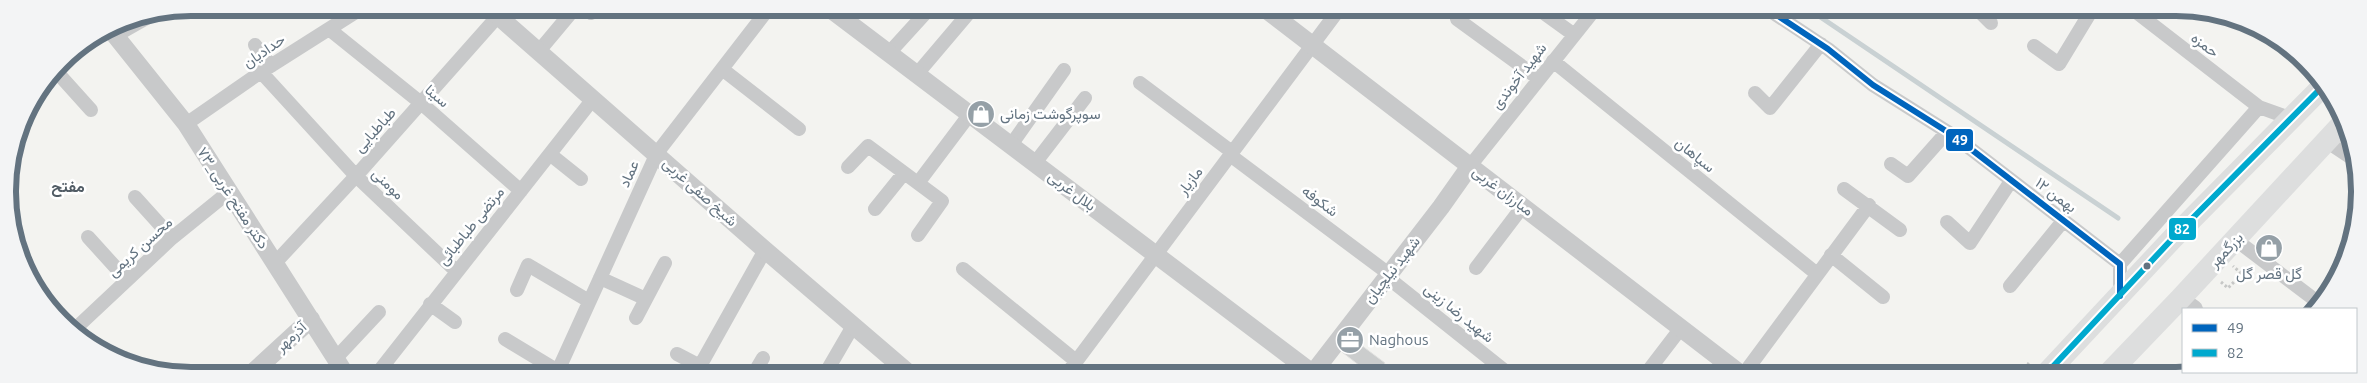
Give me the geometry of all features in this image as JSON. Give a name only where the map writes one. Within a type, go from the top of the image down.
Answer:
[{"type":"main road","points":[[2053,366],[2173,238],[2319,91]]},
{"type":"main road","name":"بزرگمهر","points":[[2187,304],[2236,240],[2338,128]]},
{"type":"main road","name":"بزرگمهر","points":[[2117,366],[2182,308]]},
{"type":"street","name":"حدادیان","points":[[186,124],[266,69],[349,16]]},
{"type":"street","name":"طباطبایی","points":[[275,263],[421,103],[491,16]]},
{"type":"street","name":"شیخ صفی غربی","points":[[499,16],[853,326],[892,367]]},
{"type":"street","points":[[539,51],[568,16]]},
{"type":"street","name":"عماد","points":[[560,367],[656,153],[763,16]]},
{"type":"street","name":"بلال غربی","points":[[840,16],[1302,366]]},
{"type":"street","points":[[888,53],[922,16]]},
{"type":"street","points":[[917,74],[966,16]]},
{"type":"street","name":"مبارزان غربی","points":[[1275,17],[1730,366]]},
{"type":"street","name":"مازیار","points":[[1072,367],[1154,254],[1314,46],[1334,17]]},
{"type":"street","points":[[1549,17],[1573,34]]},
{"type":"street","name":"شهید آخوندی","points":[[1470,166],[1588,17]]},
{"type":"street","name":"۱۲ بهمن","points":[[1780,17],[1822,44],[1873,85],[1947,132],[2120,264]]},
{"type":"street","points":[[1985,17],[1991,23]]},
{"type":"street","points":[[2034,46],[2059,64],[2087,17]]},
{"type":"street","name":"حمزه","points":[[2143,17],[2259,107],[2292,119]]},
{"type":"street","points":[[1457,19],[1538,78]]},
{"type":"street","name":"سینا","points":[[329,29],[421,103],[521,191]]},
{"type":"street","name":"۷۳_دکتر مفتح غربی","points":[[114,34],[186,124],[341,367]]},
{"type":"street","points":[[1755,93],[1770,108],[1822,44]]},
{"type":"street","name":"مومنی","points":[[254,45],[266,69],[356,176],[456,271]]},
{"type":"street","name":"سپاهان","points":[[1553,60],[1816,274]]},
{"type":"street","points":[[722,69],[799,129]]},
{"type":"street","points":[[1011,145],[1064,70]]},
{"type":"street","points":[[61,75],[91,110]]},
{"type":"street","name":"شکوفه","points":[[1140,83],[1388,275]]},
{"type":"street","points":[[1034,163],[1086,98]]},
{"type":"street","name":"مرتضی طباطبائی","points":[[382,367],[456,271],[551,155],[593,99]]},
{"type":"street","points":[[2120,296],[2120,264],[2259,107]]},
{"type":"street","points":[[918,183],[970,114]]},
{"type":"street","points":[[1891,164],[1908,176],[1947,132]]},
{"type":"street","points":[[2326,141],[2347,155]]},
{"type":"street","points":[[848,167],[868,146],[942,201],[918,236]]},
{"type":"street","points":[[551,155],[581,179]]},
{"type":"street","name":"شهید نیلچیان","points":[[1319,366],[1470,166]]},
{"type":"street","points":[[875,209],[904,173]]},
{"type":"street","points":[[1947,222],[1970,243],[2011,181]]},
{"type":"street","points":[[1844,189],[1869,205],[1900,230]]},
{"type":"street","name":"محسن کریمی","points":[[78,325],[172,238],[230,191]]},
{"type":"street","points":[[135,197],[172,238]]},
{"type":"street","points":[[1748,366],[1869,205]]},
{"type":"street","points":[[1476,268],[1523,206]]},
{"type":"street","points":[[2010,286],[2063,221]]},
{"type":"street","points":[[88,237],[126,280]]},
{"type":"street","points":[[2236,240],[2314,299]]},
{"type":"street","points":[[699,367],[765,250]]},
{"type":"street","points":[[1831,255],[1883,296]]},
{"type":"street","points":[[636,318],[665,263]]},
{"type":"street","points":[[517,290],[528,265],[589,301]]},
{"type":"street","points":[[963,269],[1076,361]]},
{"type":"street","name":"شهید رضا زینی","points":[[1388,275],[1499,366]]},
{"type":"street","points":[[600,278],[646,299]]},
{"type":"street","points":[[430,304],[455,322]]},
{"type":"street","points":[[336,358],[379,312]]},
{"type":"street","name":"آذرمهر","points":[[259,367],[311,319]]},
{"type":"street","points":[[829,367],[853,326]]},
{"type":"street","points":[[1652,366],[1681,328]]},
{"type":"street","points":[[505,339],[548,367]]},
{"type":"street","points":[[677,354],[693,367]]},
{"type":"street","points":[[758,367],[763,358]]},
{"type":"street","points":[[1719,366],[1723,361]]},
{"type":"path","points":[[2228,288],[2242,274]]},
{"type":"building","points":[[1353,339],[1385,363],[1382,366],[1360,366],[1342,352]]},
{"type":"waterway","points":[[1820,17],[2118,218]]},
{"type":"transit line","name":"49","points":[[1779,17],[1828,49],[1873,85],[1954,136],[2120,264],[2120,296]]},
{"type":"transit line","name":"82","points":[[2053,366],[2173,238],[2319,90]]},
{"type":"place","name":"سوپرگوشت زمانی","points":[[981,114]]},
{"type":"place","name":"گل قصر گل","points":[[2269,248]]},
{"type":"place","name":"Naghous","points":[[1350,340]]},
{"type":"district","name":"مفتح","points":[[68,186]]}]
